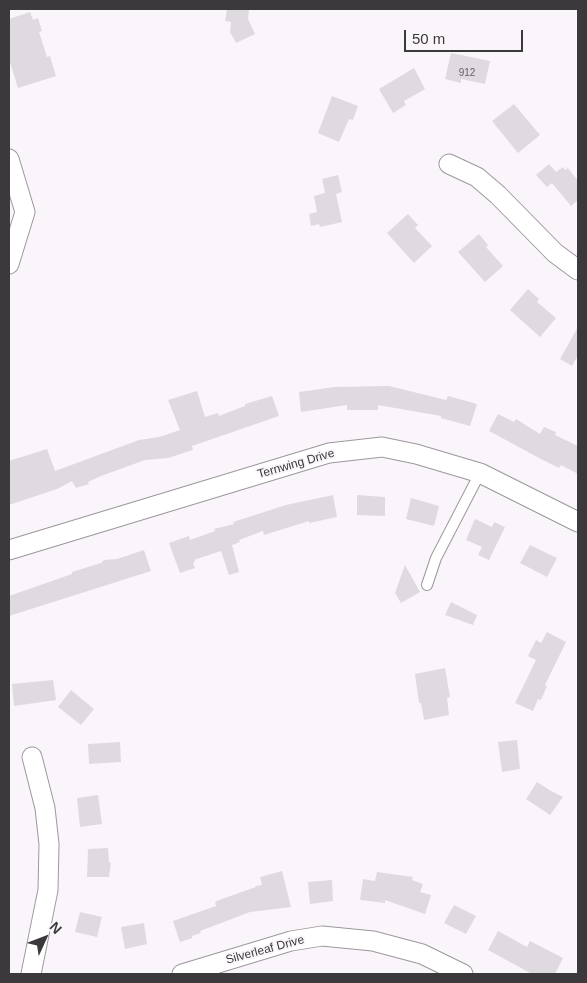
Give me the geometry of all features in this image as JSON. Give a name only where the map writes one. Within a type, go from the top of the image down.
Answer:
[{"type":"street","points":[[9,159],[25,212],[9,264]]},
{"type":"street","points":[[449,164],[477,177],[498,195],[555,253],[578,270]]},
{"type":"street","name":"Ternwing Drive","points":[[9,550],[329,453],[382,447],[416,454],[480,473],[578,522]]},
{"type":"street","points":[[31,974],[48,890],[49,844],[45,808],[32,757]]},
{"type":"street","name":"Silverleaf Drive","points":[[182,974],[290,940],[322,936],[373,941],[422,954],[463,974]]},
{"type":"lane","points":[[427,585],[436,558],[480,473]]},
{"type":"building","points":[[227,9],[249,9],[248,19],[255,34],[236,43],[230,32],[231,22],[225,21]]},
{"type":"building","points":[[30,12],[33,20],[38,18],[42,31],[39,32],[47,57],[50,56],[56,76],[18,88],[9,59],[9,19]]},
{"type":"building","points":[[451,53],[490,61],[485,84],[461,79],[461,83],[445,79]]},
{"type":"building","points":[[414,68],[425,89],[404,101],[406,105],[393,113],[379,89]]},
{"type":"building","points":[[332,96],[358,106],[353,120],[349,119],[339,142],[318,133]]},
{"type":"building","points":[[514,104],[540,135],[518,153],[492,121]]},
{"type":"building","points":[[549,164],[556,172],[563,167],[565,170],[568,168],[578,181],[578,200],[571,206],[552,183],[547,187],[536,175]]},
{"type":"building","points":[[338,175],[342,192],[336,194],[342,222],[320,227],[319,224],[311,226],[309,214],[317,212],[314,196],[325,193],[322,179]]},
{"type":"building","points":[[408,214],[418,225],[415,228],[432,246],[414,263],[387,233]]},
{"type":"building","points":[[479,234],[488,245],[486,247],[503,266],[485,282],[458,252]]},
{"type":"building","points":[[528,289],[539,299],[537,302],[556,318],[540,337],[510,310]]},
{"type":"building","points":[[578,327],[578,355],[572,366],[560,359]]},
{"type":"building","points":[[389,386],[446,400],[448,396],[477,404],[470,426],[441,418],[441,416],[378,405],[378,410],[347,410],[347,405],[301,412],[299,392],[335,387]]},
{"type":"building","points":[[197,391],[205,417],[218,413],[219,416],[245,406],[245,404],[272,396],[279,416],[192,446],[193,450],[168,458],[145,460],[101,476],[88,482],[89,484],[76,488],[72,481],[57,489],[9,505],[9,461],[47,449],[55,471],[139,440],[159,437],[180,430],[168,400]]},
{"type":"building","points":[[498,414],[514,422],[516,419],[540,434],[544,427],[556,432],[555,435],[578,446],[578,474],[561,465],[559,468],[489,431]]},
{"type":"building","points":[[333,495],[337,517],[309,523],[309,521],[264,535],[263,531],[239,540],[240,542],[232,545],[239,572],[229,575],[221,551],[194,560],[195,568],[180,573],[169,543],[189,536],[190,540],[215,531],[214,529],[234,524],[233,522],[286,505]]},
{"type":"building","points":[[357,495],[385,497],[385,516],[357,515]]},
{"type":"building","points":[[411,498],[439,506],[434,526],[406,519]]},
{"type":"building","points":[[475,519],[492,527],[494,522],[505,527],[489,560],[478,555],[482,547],[466,540]]},
{"type":"building","points":[[530,545],[557,558],[547,577],[520,563]]},
{"type":"building","points":[[144,550],[151,571],[9,616],[9,596],[72,574],[72,572],[101,563],[104,560],[117,559]]},
{"type":"building","points":[[405,565],[420,592],[401,603],[395,593]]},
{"type":"building","points":[[451,602],[477,615],[473,625],[445,615]]},
{"type":"building","points":[[547,632],[566,642],[545,685],[547,686],[541,700],[538,699],[533,711],[515,703],[536,660],[528,656],[536,640],[541,643]]},
{"type":"building","points":[[445,668],[450,697],[447,698],[449,715],[424,720],[421,703],[419,703],[415,674]]},
{"type":"building","points":[[53,680],[56,700],[14,706],[12,684]]},
{"type":"building","points":[[71,690],[94,709],[81,725],[58,707]]},
{"type":"building","points":[[517,740],[520,769],[502,772],[498,742]]},
{"type":"building","points":[[120,742],[121,762],[89,764],[88,744]]},
{"type":"building","points":[[537,782],[563,797],[550,815],[526,799]]},
{"type":"building","points":[[98,795],[102,824],[80,827],[77,798]]},
{"type":"building","points":[[108,848],[109,863],[111,862],[109,877],[87,877],[88,849]]},
{"type":"building","points":[[282,871],[291,907],[250,912],[200,931],[201,933],[192,936],[192,938],[180,942],[173,921],[216,906],[215,902],[219,900],[262,885],[260,877]]},
{"type":"building","points":[[377,872],[413,877],[412,880],[423,884],[420,892],[431,895],[425,914],[385,900],[385,903],[360,900],[363,879],[375,881]]},
{"type":"building","points":[[332,880],[333,901],[310,904],[308,882]]},
{"type":"building","points":[[454,905],[476,916],[466,934],[444,923]]},
{"type":"building","points":[[80,912],[102,917],[97,937],[75,932]]},
{"type":"building","points":[[144,923],[147,944],[125,949],[121,927]]},
{"type":"building","points":[[498,931],[527,947],[530,941],[563,958],[555,974],[532,974],[488,950]]}]
